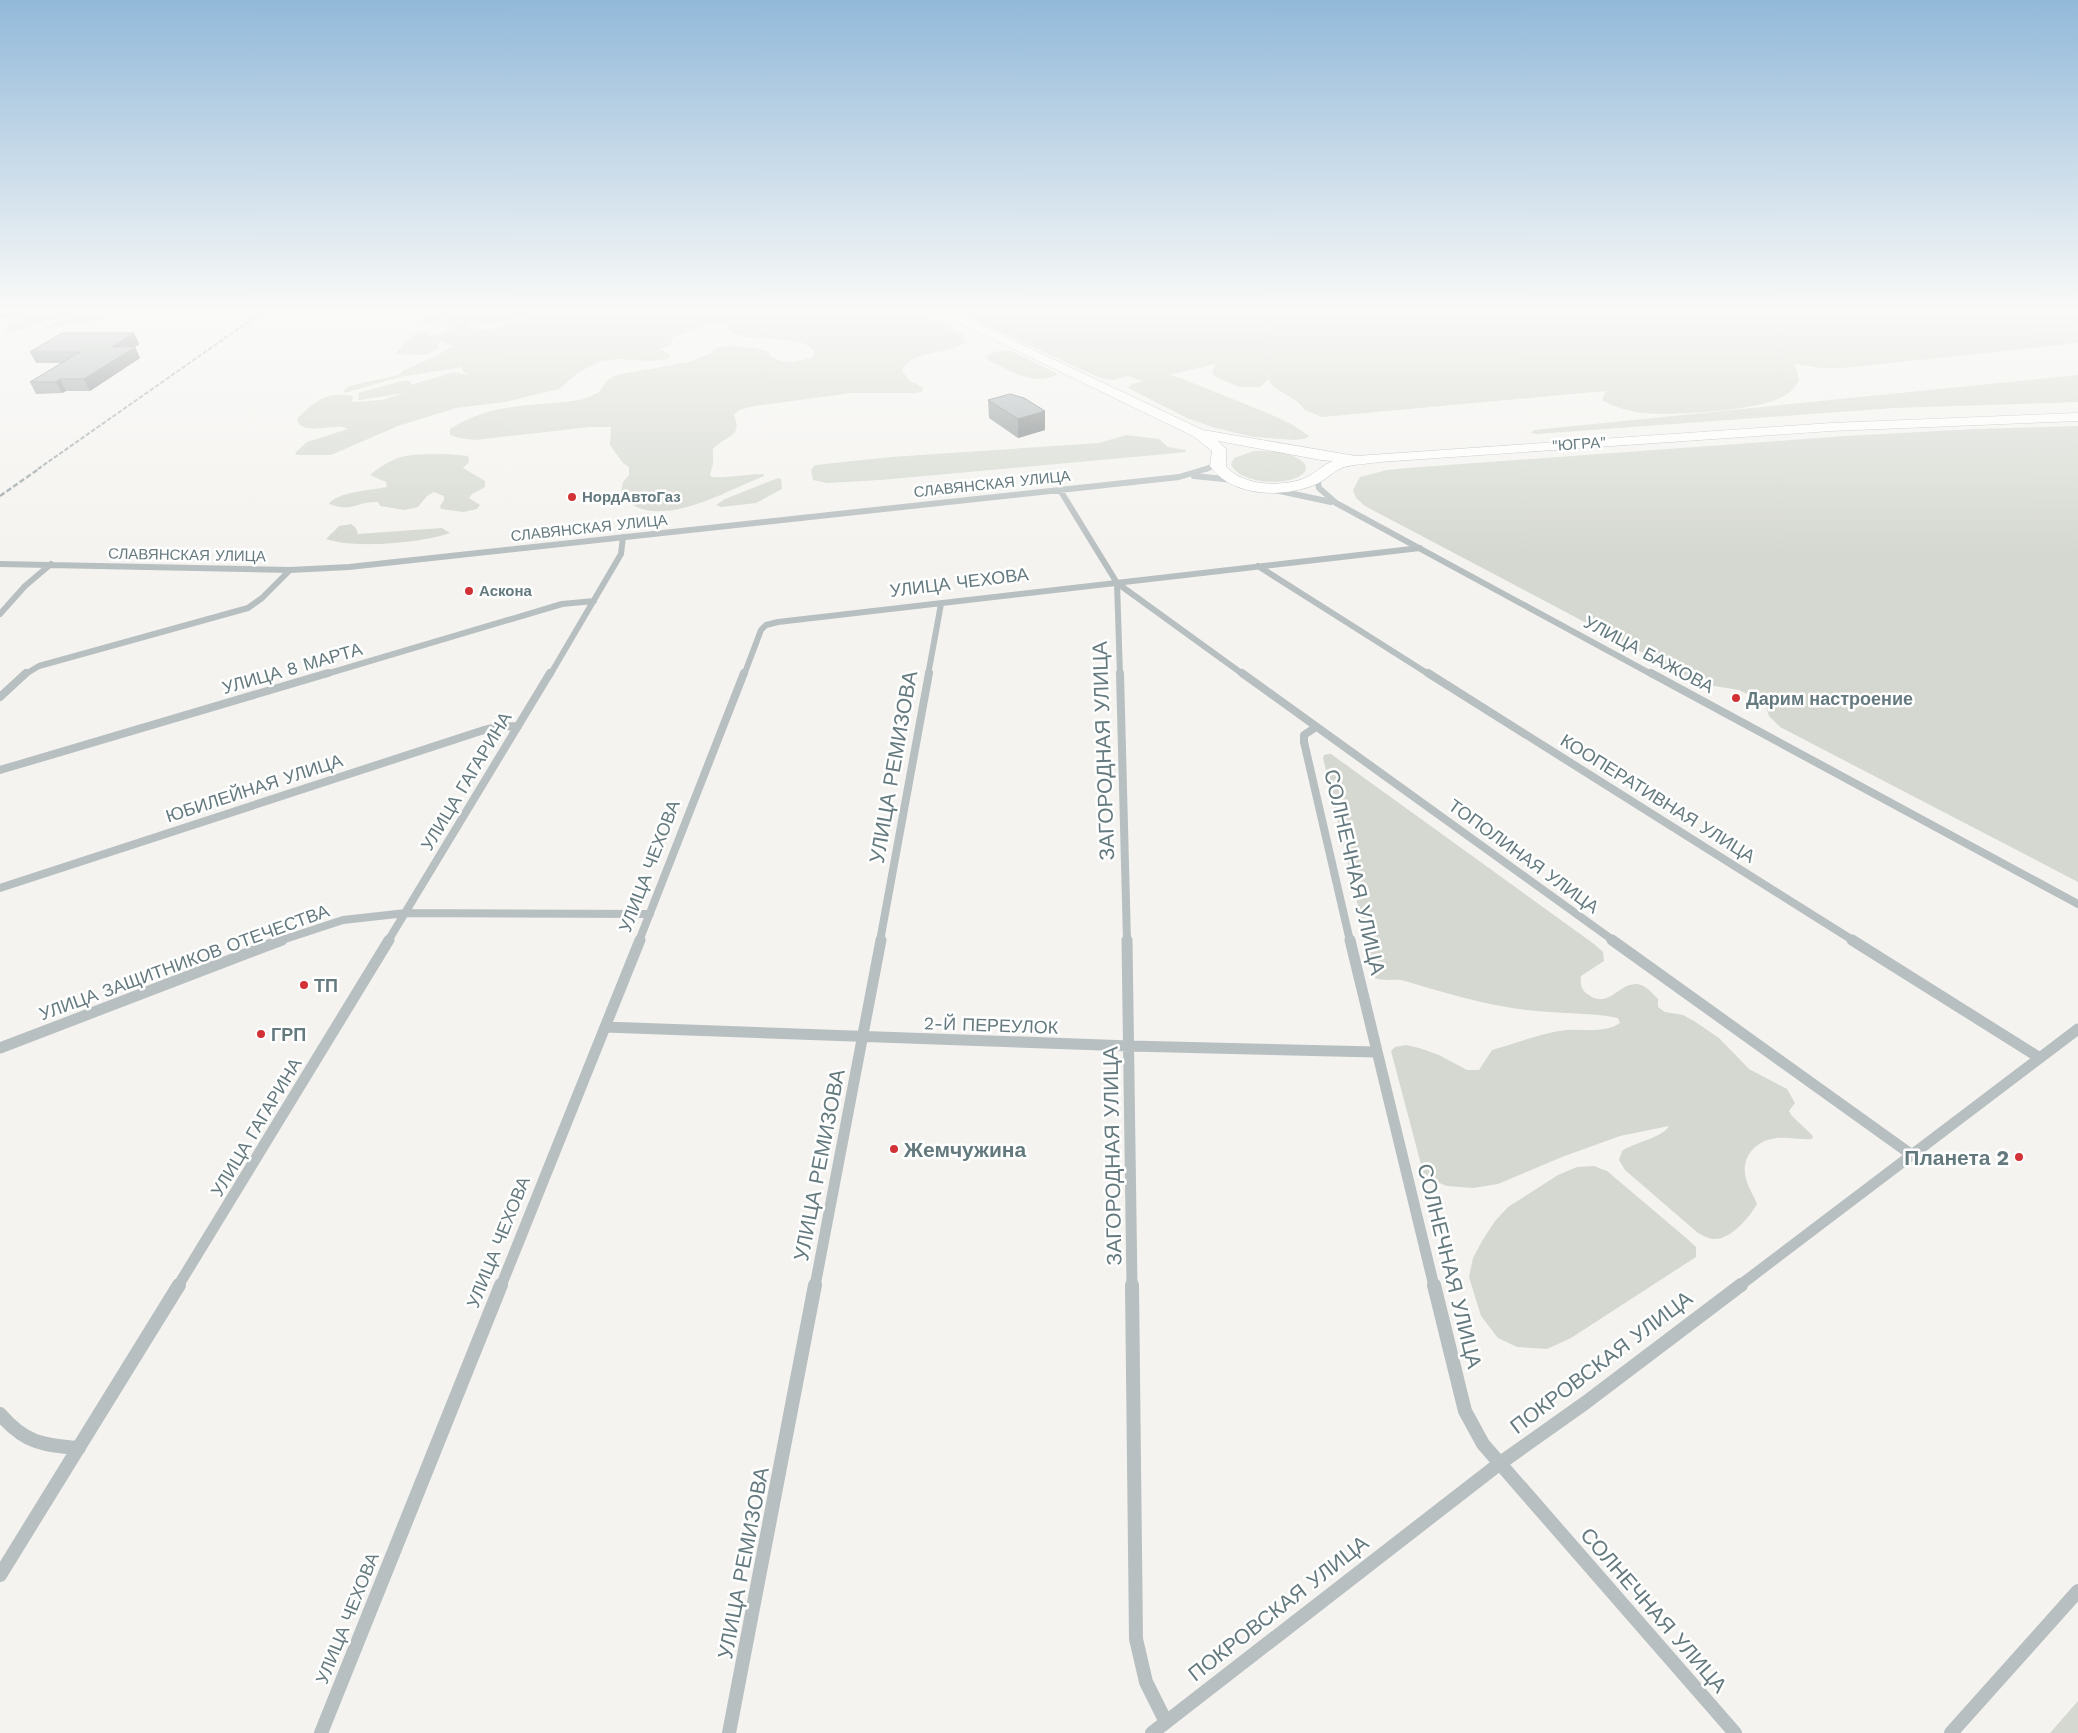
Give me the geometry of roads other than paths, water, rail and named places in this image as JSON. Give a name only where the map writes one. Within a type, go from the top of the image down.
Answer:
[{"type":"highway","points":[[1109,391],[1198,433],[1218,448],[1220,454],[1218,466],[1222,472],[1245,483],[1271,488],[1291,487],[1307,483],[1340,464],[1379,458]]},
{"type":"highway","name":"\"ЮГРА\"","points":[[1379,458],[1858,426],[2078,417]]},
{"type":"highway","points":[[1198,433],[1231,441],[1332,457],[1379,458]]},
{"type":"highway","points":[[1219,460],[1226,453],[1237,449],[1268,446]]},
{"type":"highway","points":[[1290,449],[1315,460],[1320,467],[1318,475]]},
{"type":"street","points":[[1179,476],[1206,470],[1219,460]]},
{"type":"street","points":[[1318,475],[1319,488],[1336,503]]},
{"type":"street","points":[[1179,476],[1210,477],[1245,483],[1336,503]]},
{"type":"street","name":"СЛАВЯНСКАЯ УЛИЦА","points":[[0,564],[290,570],[349,567],[1179,476]]},
{"type":"street","points":[[1060,490],[1117,583]]},
{"type":"street","name":"УЛИЦА БАЖОВА","points":[[1336,503],[2078,904]]},
{"type":"street","name":"УЛИЦА ГАГАРИНА","points":[[0,1575],[406,913],[594,601],[621,554],[623,537]]},
{"type":"street","name":"УЛИЦА ЧЕХОВА","points":[[321,1733],[605,1027],[761,630],[766,625],[778,622],[1420,548]]},
{"type":"street","points":[[0,614],[25,586],[51,564]]},
{"type":"street","name":"КООПЕРАТИВНАЯ УЛИЦА","points":[[1258,566],[2040,1058]]},
{"type":"street","points":[[0,697],[27,672],[39,666],[248,608],[262,598],[290,570]]},
{"type":"street","name":"ТОПОЛИНАЯ УЛИЦА","points":[[1117,583],[1912,1155]]},
{"type":"street","name":"ЗАГОРОДНАЯ УЛИЦА","points":[[1117,583],[1130,1046],[1136,1638],[1140,1666],[1149,1694],[1166,1722]]},
{"type":"street","name":"УЛИЦА 8 МАРТА","points":[[0,770],[562,604],[594,601]]},
{"type":"street","name":"УЛИЦА РЕМИЗОВА","points":[[729,1733],[863,1037],[942,604]]},
{"type":"street","name":"ЮБИЛЕЙНАЯ УЛИЦА","points":[[0,888],[484,730],[495,727],[518,726]]},
{"type":"street","name":"СОЛНЕЧНАЯ УЛИЦА","points":[[1316,727],[1304,735],[1304,742],[1376,1052],[1466,1411],[1483,1444],[1499,1464],[1735,1733]]},
{"type":"street","name":"УЛИЦА ЗАЩИТНИКОВ ОТЕЧЕСТВА","points":[[0,1048],[302,932],[343,920],[406,913],[650,914]]},
{"type":"street","name":"2-Й ПЕРЕУЛОК","points":[[605,1027],[1130,1046],[1376,1052]]},
{"type":"street","name":"ПОКРОВСКАЯ УЛИЦА","points":[[1152,1733],[1499,1464],[1584,1403],[2078,1029]]},
{"type":"street","points":[[0,1414],[14,1431],[37,1444],[79,1448]]},
{"type":"street","points":[[1951,1733],[2078,1591]]},
{"type":"railway","points":[[38,469],[150,391]]},
{"type":"railway","points":[[0,496],[40,468]]},
{"type":"place","name":"НордАвтоГаз","points":[[572,497]]},
{"type":"place","name":"Аскона","points":[[469,591]]},
{"type":"place","name":"Дарим настроение","points":[[1736,698]]},
{"type":"place","name":"ТП","points":[[304,985]]},
{"type":"place","name":"ГРП","points":[[261,1034]]},
{"type":"place","name":"Жемчужина","points":[[894,1149]]},
{"type":"place","name":"Планета 2","points":[[2019,1157]]}]
